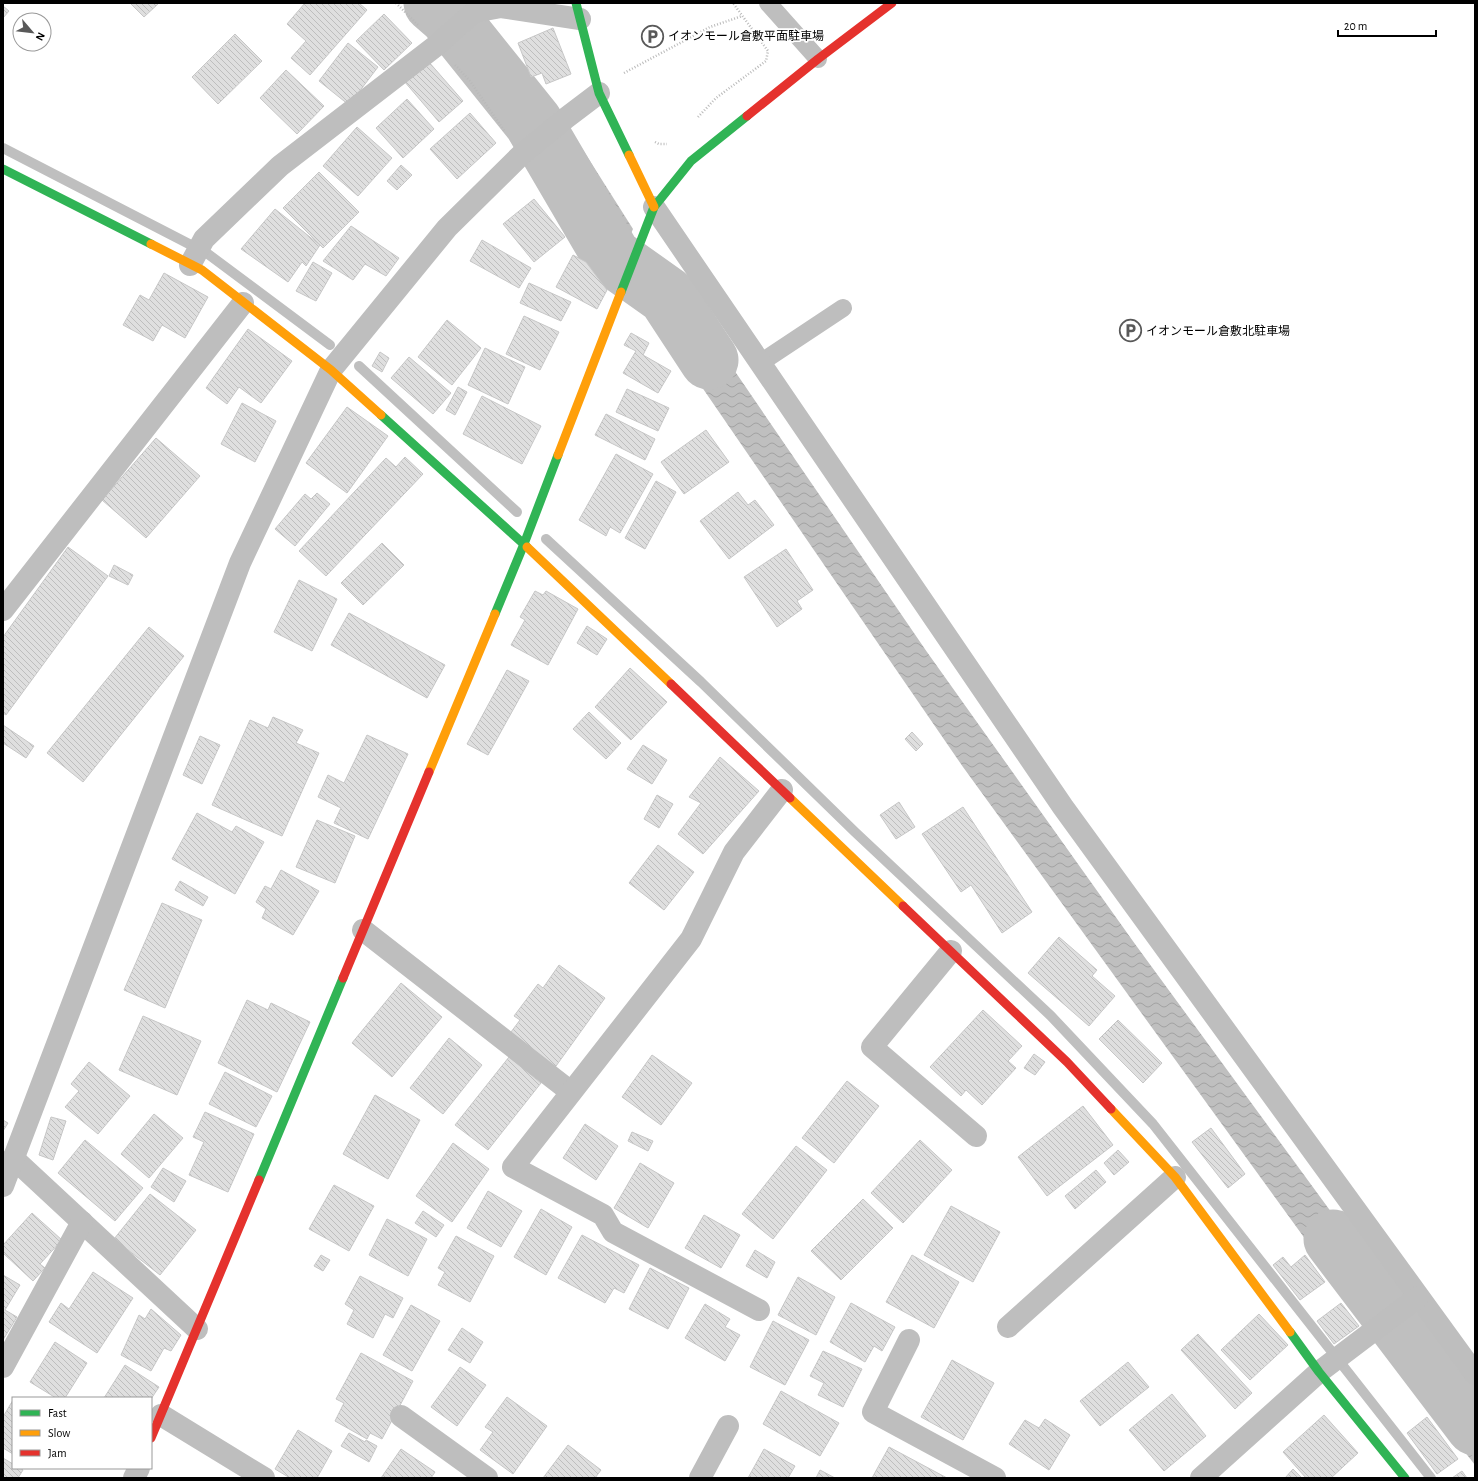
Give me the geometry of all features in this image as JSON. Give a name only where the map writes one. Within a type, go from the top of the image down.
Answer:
[{"type":"street","points":[[152,1436],[524,544],[653,208],[691,161],[818,59],[892,3]]},
{"type":"street","points":[[190,264],[204,239],[280,166],[437,45],[474,12],[501,8],[578,11],[599,93],[653,208],[1063,807],[1413,1301],[1475,1374]]},
{"type":"street","points":[[3,1186],[240,563],[331,370],[448,228],[522,155],[566,118],[599,93]]},
{"type":"street","points":[[3,169],[202,270],[331,370],[524,544],[1067,1062],[1175,1177],[1319,1372],[1405,1478]]},
{"type":"street","points":[[3,610],[243,302]]},
{"type":"street","points":[[759,1310],[613,1232],[603,1215],[513,1167],[691,940],[734,852],[782,790]]},
{"type":"street","points":[[363,930],[571,1092]]},
{"type":"street","points":[[951,952],[872,1047],[976,1136]]},
{"type":"street","points":[[13,1158],[197,1329]]},
{"type":"street","points":[[1008,1327],[1175,1177]]},
{"type":"street","points":[[3,1367],[82,1222]]},
{"type":"street","points":[[1201,1478],[1319,1372],[1413,1301]]},
{"type":"street","points":[[909,1340],[873,1412],[995,1478]]},
{"type":"street","points":[[161,1415],[264,1478]]},
{"type":"street","points":[[401,1416],[487,1478]]},
{"type":"street","points":[[700,1478],[728,1426]]},
{"type":"street","points":[[134,1478],[138,1469]]},
{"type":"lane","points":[[768,3],[818,59]]},
{"type":"lane","points":[[760,363],[843,308]]},
{"type":"path","points":[[396,3],[470,81],[522,155]]},
{"type":"path","points":[[696,118],[716,98],[766,61],[768,51],[733,3]]},
{"type":"path","points":[[624,73],[710,27],[742,16]]},
{"type":"path","points":[[622,66],[626,81]]},
{"type":"path","points":[[653,141],[659,144],[670,143]]},
{"type":"water","points":[[408,3],[461,3],[463,4],[436,27]]},
{"type":"water","points":[[475,22],[500,60],[525,87],[555,111],[519,143],[456,55],[452,43]]},
{"type":"water","points":[[571,131],[633,229],[617,265],[536,162]]},
{"type":"water","points":[[671,278],[927,652],[1135,944],[1389,1291],[1386,1302],[1361,1316],[963,767],[651,313]]},
{"type":"water","points":[[1415,1320],[1475,1403],[1475,1465],[1380,1344]]},
{"type":"building","points":[[130,3],[159,3],[144,17]]},
{"type":"building","points":[[305,3],[359,3],[367,10],[310,75],[291,58],[306,41],[287,24]]},
{"type":"building","points":[[3,6],[9,11],[3,18]]},
{"type":"building","points":[[384,14],[412,43],[384,70],[356,41]]},
{"type":"building","points":[[553,28],[571,74],[546,84],[542,73],[531,77],[518,43]]},
{"type":"building","points":[[235,34],[262,61],[218,104],[192,77]]},
{"type":"building","points":[[348,43],[378,67],[349,105],[319,81]]},
{"type":"building","points":[[428,61],[463,101],[439,122],[404,81]]},
{"type":"building","points":[[286,70],[324,106],[297,134],[260,98]]},
{"type":"building","points":[[407,99],[434,129],[403,158],[376,128]]},
{"type":"building","points":[[470,113],[496,143],[457,179],[430,149]]},
{"type":"building","points":[[357,127],[392,158],[358,196],[323,166]]},
{"type":"building","points":[[401,165],[412,175],[397,190],[387,181]]},
{"type":"building","points":[[319,172],[359,212],[323,248],[283,208]]},
{"type":"building","points":[[534,199],[565,237],[534,262],[503,224]]},
{"type":"building","points":[[275,209],[320,245],[306,266],[302,262],[288,282],[241,249]]},
{"type":"building","points":[[351,226],[399,258],[386,276],[365,264],[353,280],[323,261]]},
{"type":"building","points":[[482,240],[531,268],[519,288],[470,261]]},
{"type":"building","points":[[573,255],[586,262],[607,290],[597,309],[556,287]]},
{"type":"building","points":[[313,262],[332,273],[316,301],[296,291]]},
{"type":"building","points":[[164,273],[208,297],[185,338],[162,325],[153,341],[123,325],[140,295],[149,300]]},
{"type":"building","points":[[529,283],[571,302],[561,321],[520,303]]},
{"type":"building","points":[[524,316],[559,332],[540,370],[506,354]]},
{"type":"building","points":[[447,320],[481,348],[452,385],[418,357]]},
{"type":"building","points":[[248,329],[292,361],[261,403],[239,387],[227,404],[206,388]]},
{"type":"building","points":[[631,333],[649,343],[643,355],[671,371],[658,393],[623,373],[636,351],[624,345]]},
{"type":"building","points":[[485,348],[525,367],[508,404],[468,385]]},
{"type":"building","points":[[380,352],[389,358],[382,372],[372,366]]},
{"type":"building","points":[[409,357],[451,393],[433,414],[391,378]]},
{"type":"building","points":[[458,387],[467,392],[455,415],[446,410]]},
{"type":"building","points":[[627,389],[669,408],[658,431],[616,412]]},
{"type":"building","points":[[482,396],[541,426],[522,464],[463,434]]},
{"type":"building","points":[[242,403],[276,421],[255,462],[221,444]]},
{"type":"building","points":[[347,407],[388,436],[347,493],[306,463]]},
{"type":"building","points":[[606,414],[655,439],[645,460],[595,435]]},
{"type":"building","points":[[706,430],[729,462],[684,494],[661,462]]},
{"type":"building","points":[[156,438],[200,476],[146,538],[102,500]]},
{"type":"building","points":[[616,454],[653,474],[620,533],[610,527],[606,536],[579,520]]},
{"type":"building","points":[[405,457],[423,474],[326,576],[299,551],[386,458],[396,467]]},
{"type":"building","points":[[656,481],[676,492],[645,549],[625,538]]},
{"type":"building","points":[[738,492],[748,505],[755,500],[774,525],[729,559],[700,521]]},
{"type":"building","points":[[317,493],[330,504],[295,546],[275,529],[305,494],[311,499]]},
{"type":"building","points":[[382,543],[404,565],[363,605],[341,583]]},
{"type":"building","points":[[68,547],[108,576],[6,715],[3,713],[3,637]]},
{"type":"building","points":[[786,549],[813,590],[797,601],[802,609],[777,627],[744,577]]},
{"type":"building","points":[[114,565],[133,575],[128,585],[109,576]]},
{"type":"building","points":[[299,580],[337,599],[312,651],[274,632]]},
{"type":"building","points":[[535,591],[543,595],[546,591],[578,609],[548,665],[511,645],[525,620],[520,617]]},
{"type":"building","points":[[349,613],[445,665],[427,698],[331,645]]},
{"type":"building","points":[[587,626],[607,639],[597,655],[577,643]]},
{"type":"building","points":[[149,627],[184,656],[83,782],[47,753]]},
{"type":"building","points":[[630,668],[667,702],[631,740],[595,707]]},
{"type":"building","points":[[507,670],[529,681],[488,755],[467,744]]},
{"type":"building","points":[[589,712],[621,743],[606,759],[573,729]]},
{"type":"building","points":[[273,717],[303,730],[296,743],[319,753],[282,836],[212,805],[250,720],[268,728]]},
{"type":"building","points":[[3,725],[34,746],[26,758],[3,743]]},
{"type":"building","points":[[912,732],[923,744],[916,751],[905,739]]},
{"type":"building","points":[[367,735],[408,754],[368,839],[334,823],[341,808],[318,797],[328,775],[344,783]]},
{"type":"building","points":[[200,736],[220,745],[202,784],[183,775]]},
{"type":"building","points":[[643,745],[667,760],[652,784],[627,769]]},
{"type":"building","points":[[720,757],[759,791],[703,854],[678,834],[701,803],[689,797]]},
{"type":"building","points":[[657,795],[673,804],[659,828],[644,819]]},
{"type":"building","points":[[899,802],[915,827],[896,839],[880,815]]},
{"type":"building","points":[[963,807],[1032,912],[1002,933],[971,885],[961,892],[922,834]]},
{"type":"building","points":[[197,813],[232,832],[236,826],[264,842],[235,894],[172,859]]},
{"type":"building","points":[[317,820],[355,836],[335,883],[296,867]]},
{"type":"building","points":[[658,845],[694,872],[664,910],[629,883]]},
{"type":"building","points":[[281,870],[319,891],[293,935],[262,918],[266,909],[256,902],[265,886],[271,889]]},
{"type":"building","points":[[180,881],[208,897],[203,906],[175,890]]},
{"type":"building","points":[[162,903],[202,920],[165,1008],[124,990]]},
{"type":"building","points":[[1059,937],[1097,970],[1092,976],[1115,996],[1089,1026],[1028,973]]},
{"type":"building","points":[[559,965],[605,998],[551,1073],[505,1040],[520,1020],[514,1016],[538,984],[543,988]]},
{"type":"building","points":[[401,983],[442,1017],[392,1077],[352,1043]]},
{"type":"building","points":[[247,1000],[268,1010],[271,1003],[310,1022],[277,1092],[218,1063]]},
{"type":"building","points":[[983,1010],[1022,1046],[1008,1061],[1016,1068],[982,1105],[966,1090],[961,1096],[930,1067]]},
{"type":"building","points":[[143,1016],[201,1041],[177,1095],[119,1070]]},
{"type":"building","points":[[1118,1020],[1162,1063],[1143,1083],[1099,1039]]},
{"type":"building","points":[[449,1038],[482,1065],[443,1114],[410,1088]]},
{"type":"building","points":[[1034,1054],[1045,1062],[1035,1075],[1024,1068]]},
{"type":"building","points":[[652,1055],[692,1083],[661,1125],[622,1097]]},
{"type":"building","points":[[509,1057],[541,1083],[488,1150],[455,1125]]},
{"type":"building","points":[[89,1062],[130,1096],[98,1134],[65,1107],[79,1091],[71,1084]]},
{"type":"building","points":[[225,1072],[272,1096],[256,1127],[209,1104]]},
{"type":"building","points":[[847,1081],[879,1106],[834,1163],[802,1138]]},
{"type":"building","points":[[375,1095],[420,1120],[388,1179],[343,1154]]},
{"type":"building","points":[[1083,1106],[1113,1145],[1047,1196],[1018,1157]]},
{"type":"building","points":[[205,1112],[254,1134],[228,1192],[189,1175],[204,1142],[193,1137]]},
{"type":"building","points":[[154,1114],[183,1138],[149,1178],[121,1154]]},
{"type":"building","points":[[51,1117],[66,1121],[53,1160],[39,1155]]},
{"type":"building","points":[[3,1120],[8,1123],[3,1131]]},
{"type":"building","points":[[585,1124],[618,1146],[596,1180],[563,1158]]},
{"type":"building","points":[[1211,1128],[1245,1174],[1228,1188],[1192,1142]]},
{"type":"building","points":[[632,1132],[653,1141],[648,1151],[628,1141]]},
{"type":"building","points":[[85,1140],[143,1188],[115,1221],[58,1173]]},
{"type":"building","points":[[920,1140],[952,1170],[903,1223],[871,1193]]},
{"type":"building","points":[[453,1143],[489,1169],[452,1222],[416,1196]]},
{"type":"building","points":[[796,1146],[827,1170],[773,1239],[742,1214]]},
{"type":"building","points":[[1118,1150],[1129,1162],[1114,1175],[1104,1163]]},
{"type":"building","points":[[640,1163],[674,1183],[648,1228],[614,1208]]},
{"type":"building","points":[[163,1168],[186,1181],[174,1202],[151,1187]]},
{"type":"building","points":[[1096,1170],[1106,1182],[1075,1209],[1065,1196]]},
{"type":"building","points":[[334,1185],[374,1206],[349,1251],[309,1229]]},
{"type":"building","points":[[488,1191],[522,1211],[501,1247],[467,1228]]},
{"type":"building","points":[[150,1194],[196,1230],[160,1275],[114,1239]]},
{"type":"building","points":[[863,1199],[893,1228],[841,1280],[811,1251]]},
{"type":"building","points":[[951,1206],[1000,1232],[973,1282],[924,1255]]},
{"type":"building","points":[[541,1209],[572,1227],[546,1275],[514,1257]]},
{"type":"building","points":[[423,1211],[444,1225],[436,1237],[415,1223]]},
{"type":"building","points":[[32,1213],[62,1240],[40,1264],[45,1268],[33,1281],[3,1253],[3,1245]]},
{"type":"building","points":[[704,1215],[740,1235],[721,1268],[685,1248]]},
{"type":"building","points":[[387,1219],[427,1239],[408,1276],[369,1255]]},
{"type":"building","points":[[582,1235],[639,1265],[624,1293],[614,1288],[605,1303],[558,1278]]},
{"type":"building","points":[[456,1236],[494,1256],[470,1302],[438,1285],[445,1272],[438,1268]]},
{"type":"building","points":[[755,1250],[775,1262],[767,1278],[746,1266]]},
{"type":"building","points":[[321,1255],[330,1260],[323,1271],[314,1266]]},
{"type":"building","points":[[912,1255],[959,1282],[934,1328],[886,1302]]},
{"type":"building","points":[[1305,1255],[1325,1282],[1300,1300],[1273,1265],[1283,1257],[1291,1267]]},
{"type":"building","points":[[650,1268],[689,1288],[668,1329],[629,1309]]},
{"type":"building","points":[[93,1272],[133,1298],[97,1353],[49,1322],[61,1303],[69,1309]]},
{"type":"building","points":[[3,1275],[20,1285],[5,1310],[17,1317],[3,1340]]},
{"type":"building","points":[[360,1276],[403,1298],[393,1318],[385,1314],[373,1338],[347,1324],[354,1310],[345,1304]]},
{"type":"building","points":[[798,1277],[835,1297],[816,1335],[778,1315]]},
{"type":"building","points":[[851,1303],[895,1327],[882,1351],[874,1346],[865,1362],[830,1342]]},
{"type":"building","points":[[1341,1303],[1359,1326],[1334,1344],[1317,1321]]},
{"type":"building","points":[[705,1304],[730,1319],[725,1327],[740,1335],[725,1361],[685,1338]]},
{"type":"building","points":[[411,1305],[440,1321],[412,1371],[383,1355]]},
{"type":"building","points":[[151,1309],[181,1335],[171,1351],[164,1348],[151,1371],[121,1355],[139,1315],[145,1319]]},
{"type":"building","points":[[1259,1314],[1288,1345],[1250,1380],[1221,1350]]},
{"type":"building","points":[[773,1321],[809,1340],[785,1385],[750,1367]]},
{"type":"building","points":[[462,1328],[483,1342],[470,1363],[448,1350]]},
{"type":"building","points":[[1198,1334],[1252,1393],[1235,1409],[1181,1350]]},
{"type":"building","points":[[55,1342],[87,1363],[66,1397],[54,1397],[30,1382]]},
{"type":"building","points":[[823,1351],[862,1369],[843,1407],[818,1395],[824,1383],[810,1376]]},
{"type":"building","points":[[361,1353],[413,1381],[382,1439],[370,1433],[367,1439],[335,1421],[344,1403],[336,1399]]},
{"type":"building","points":[[952,1360],[994,1383],[963,1440],[921,1417]]},
{"type":"building","points":[[1128,1362],[1149,1387],[1100,1426],[1080,1401]]},
{"type":"building","points":[[125,1365],[159,1387],[152,1398],[105,1397]]},
{"type":"building","points":[[460,1367],[486,1385],[457,1426],[431,1407]]},
{"type":"building","points":[[781,1391],[839,1423],[820,1456],[763,1424]]},
{"type":"building","points":[[1172,1394],[1206,1436],[1164,1471],[1129,1430]]},
{"type":"building","points":[[507,1397],[547,1426],[513,1474],[480,1450],[493,1432],[485,1427]]},
{"type":"building","points":[[12,1402],[12,1453],[3,1448],[3,1417]]},
{"type":"building","points":[[1324,1415],[1358,1453],[1331,1478],[1306,1478],[1283,1452]]},
{"type":"building","points":[[1427,1417],[1458,1459],[1437,1474],[1407,1433]]},
{"type":"building","points":[[1045,1419],[1070,1435],[1049,1470],[1009,1444],[1025,1420],[1039,1428]]},
{"type":"building","points":[[298,1430],[332,1451],[317,1478],[290,1478],[275,1469]]},
{"type":"building","points":[[349,1433],[365,1442],[366,1440],[377,1446],[369,1462],[341,1446]]},
{"type":"building","points":[[568,1445],[601,1470],[595,1478],[543,1478]]},
{"type":"building","points":[[889,1447],[947,1478],[872,1478]]},
{"type":"building","points":[[401,1449],[435,1472],[431,1478],[381,1478]]},
{"type":"building","points":[[764,1449],[795,1466],[788,1478],[748,1478]]},
{"type":"building","points":[[3,1458],[12,1463],[12,1469],[23,1470],[18,1478],[3,1478]]},
{"type":"building","points":[[1293,1469],[1302,1478],[1285,1478]]},
{"type":"building","points":[[820,1470],[835,1478],[816,1478]]},
{"type":"building","points":[[1462,1471],[1467,1478],[1452,1478]]},
{"type":"waterway","points":[[433,3],[448,16],[533,122],[612,257],[667,296],[709,360]]},
{"type":"waterway","points":[[3,148],[191,245]]},
{"type":"waterway","points":[[208,254],[330,345]]},
{"type":"waterway","points":[[359,366],[517,512]]},
{"type":"waterway","points":[[546,539],[701,682],[855,832],[1051,1016],[1153,1124],[1431,1478]]},
{"type":"waterway","points":[[1333,1239],[1475,1426]]},
{"type":"traffic: fast","points":[[576,3],[599,93],[629,155]]},
{"type":"traffic: fast","points":[[621,292],[654,207],[691,161],[747,116]]},
{"type":"traffic: fast","points":[[3,169],[151,244]]},
{"type":"traffic: fast","points":[[381,415],[527,547]]},
{"type":"traffic: fast","points":[[495,614],[558,455]]},
{"type":"traffic: fast","points":[[259,1180],[343,978]]},
{"type":"traffic: fast","points":[[1290,1332],[1319,1372],[1405,1478]]},
{"type":"traffic: slow","points":[[629,155],[654,207]]},
{"type":"traffic: slow","points":[[151,244],[202,270],[331,370],[381,415]]},
{"type":"traffic: slow","points":[[558,455],[621,292]]},
{"type":"traffic: slow","points":[[527,547],[671,684]]},
{"type":"traffic: slow","points":[[429,772],[495,614]]},
{"type":"traffic: slow","points":[[790,798],[903,906]]},
{"type":"traffic: slow","points":[[1111,1109],[1175,1177],[1290,1332]]},
{"type":"traffic: jam","points":[[747,116],[818,59],[892,3]]},
{"type":"traffic: jam","points":[[671,684],[790,798]]},
{"type":"traffic: jam","points":[[343,978],[429,772]]},
{"type":"traffic: jam","points":[[903,906],[1067,1062],[1111,1109]]},
{"type":"traffic: jam","points":[[152,1436],[259,1180]]},
{"type":"place","name":"イオンモール倉敷平面駐車場","points":[[652,36]]},
{"type":"place","name":"イオンモール倉敷北駐車場","points":[[1130,331]]}]
